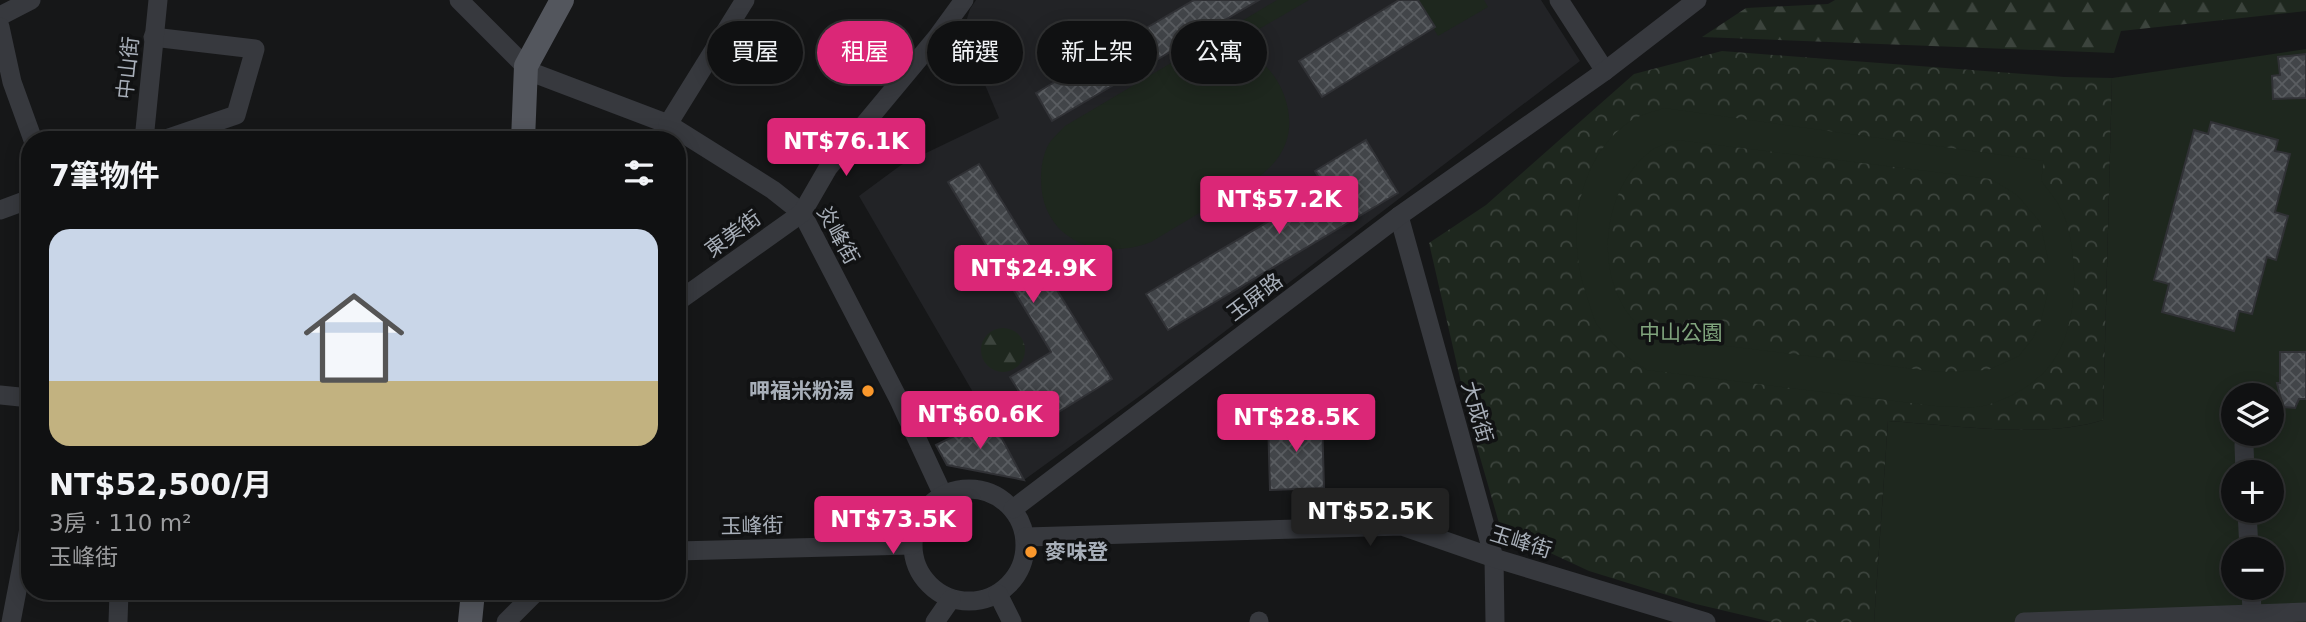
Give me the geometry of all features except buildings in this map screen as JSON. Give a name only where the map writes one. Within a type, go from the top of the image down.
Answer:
[{"type":"main road","points":[[527,131],[526,66],[562,0]]},
{"type":"main road","points":[[470,622],[472,600]]},
{"type":"street","points":[[0,16],[31,0]]},
{"type":"street","name":"中山街","points":[[145,131],[158,0]]},
{"type":"street","name":"炎峰街","points":[[459,0],[531,72],[668,124],[679,131]]},
{"type":"street","points":[[668,124],[745,0]]},
{"type":"street","name":"東美街","points":[[686,296],[802,213],[828,168],[937,37],[964,0]]},
{"type":"street","points":[[1559,0],[1605,71]]},
{"type":"street","name":"玉屏路","points":[[1013,509],[1399,216],[1605,71],[1697,0]]},
{"type":"street","points":[[0,27],[6,84],[29,131]]},
{"type":"street","points":[[153,37],[255,49],[236,115],[189,131]]},
{"type":"street","name":"炎峰街","points":[[686,135],[773,190],[802,213],[898,400],[943,495]]},
{"type":"street","points":[[0,210],[21,202]]},
{"type":"street","name":"大成街","points":[[1399,216],[1494,558],[1495,622]]},
{"type":"street","points":[[0,395],[21,397]]},
{"type":"street","points":[[962,489],[981,490],[999,497],[1013,509],[1026,537],[1026,554],[1021,570],[1011,584],[998,594],[975,601],[951,599],[935,591],[923,578],[915,562],[912,545],[914,530],[930,504],[943,495],[962,489]]},
{"type":"street","name":"玉峰街","points":[[1026,537],[1402,526],[1494,558],[1706,622]]},
{"type":"street","name":"玉峰街","points":[[686,551],[912,545]]},
{"type":"street","points":[[11,622],[21,570]]},
{"type":"street","points":[[998,594],[1012,622]]},
{"type":"street","points":[[935,622],[951,599]]},
{"type":"street","points":[[118,622],[119,600]]},
{"type":"street","points":[[506,622],[528,600]]},
{"type":"street","points":[[2251,600],[2252,614]]},
{"type":"street","points":[[2024,622],[2306,612]]},
{"type":"shaded area","points":[[976,0],[1541,0],[1580,61],[1144,393],[1024,480],[859,196],[901,165],[999,118],[985,84],[1023,84],[1023,21],[966,21]]},
{"type":"green space","points":[[1277,0],[1309,0],[1267,24],[1267,21],[1242,21]]},
{"type":"green space","points":[[1417,0],[1484,0],[1488,7],[1438,36]]},
{"type":"green space","points":[[1835,0],[2306,0],[2306,11],[2121,31],[2114,53],[1702,37],[1746,8],[1828,4]]},
{"type":"green space","points":[[2306,49],[2306,622],[1874,622],[1888,421],[2026,430],[2080,426],[2103,420],[2112,78]]},
{"type":"green space","name":"中山公園","points":[[1722,51],[2064,77],[2112,78],[2103,420],[2080,426],[2026,430],[1888,421],[1874,622],[1772,622],[1696,604],[1589,571],[1501,530],[1471,426],[1429,243],[1486,205],[1634,74]]},
{"type":"green space","points":[[1171,63],[1171,84],[1267,84],[1267,67],[1282,90],[1289,115],[1287,140],[1282,151],[1274,163],[1256,179],[1151,242],[1132,248],[1112,249],[1077,241],[1062,231],[1051,218],[1044,200],[1042,165],[1050,142],[1065,126],[1136,84],[1157,84],[1157,71]]},
{"type":"green space","points":[[1664,108],[2044,161],[2041,180],[2062,211],[2073,253],[2074,295],[2071,316],[2058,354],[2041,376],[2018,392],[1983,406],[1971,407],[1935,406],[1647,370],[1640,366],[1612,343],[1595,320],[1581,274],[1577,226],[1586,179],[1611,138],[1629,122]],"holes":[[[1677,140],[1991,179],[2017,195],[2040,222],[2048,259],[2048,292],[2033,338],[2019,356],[1988,370],[1939,372],[1653,337],[1633,320],[1619,297],[1610,272],[1608,245],[1611,218],[1619,192],[1633,169],[1652,150]]]},
{"type":"green space","points":[[1003,328],[1018,335],[1025,350],[1018,365],[1003,372],[988,365],[981,350],[988,335]]},
{"type":"place","name":"呷福米粉湯","points":[[868,391]]},
{"type":"place","name":"麥味登","points":[[1031,552]]}]
